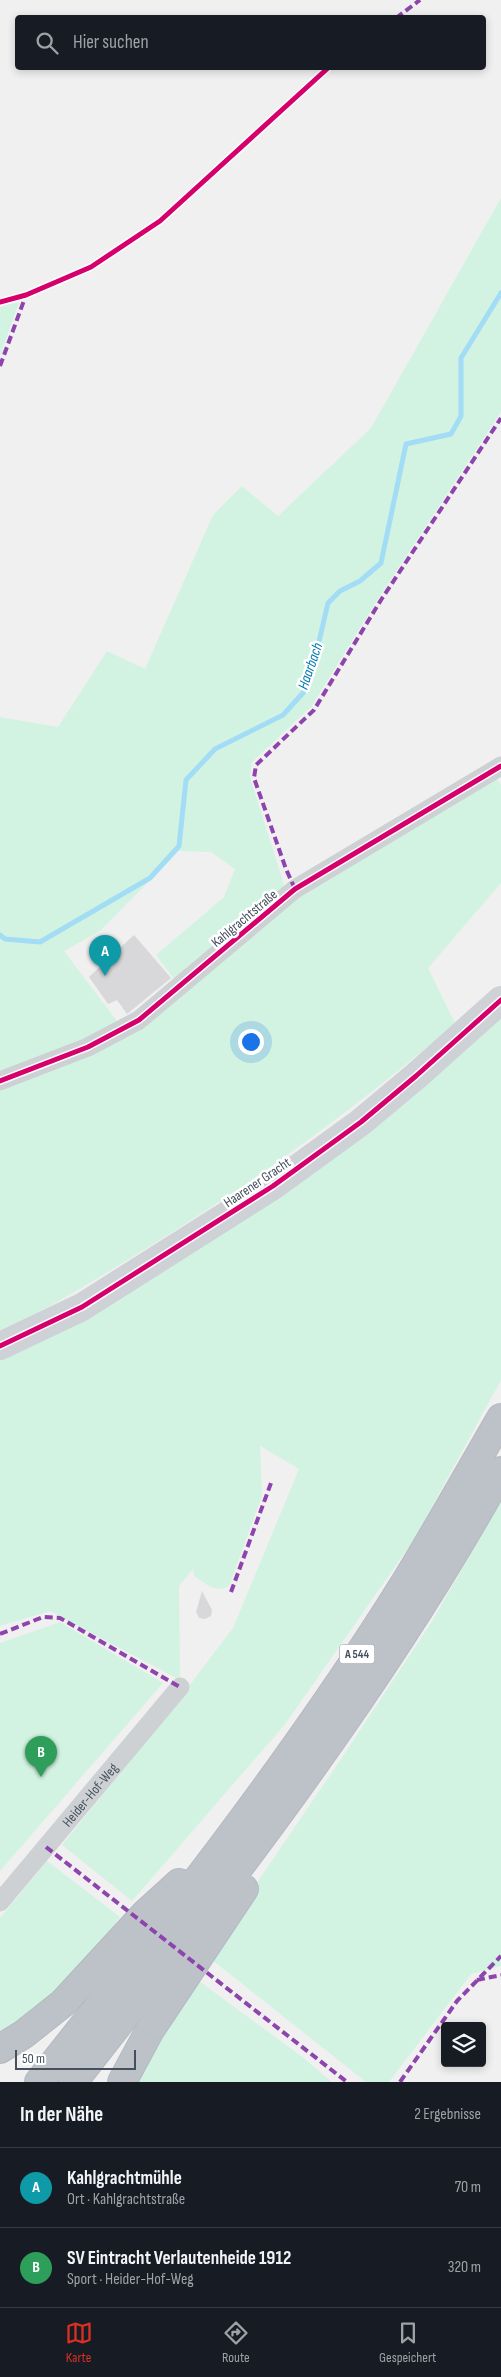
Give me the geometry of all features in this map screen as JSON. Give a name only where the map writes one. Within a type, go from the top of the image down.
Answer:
[{"type":"highway","name":"A 544","points":[[39,2082],[232,1835],[318,1714],[404,1584],[501,1418]]},
{"type":"highway","name":"A 544","points":[[72,2082],[288,1801],[404,1632],[478,1513],[501,1471]]},
{"type":"highway","points":[[122,2082],[150,2030],[257,1868],[288,1801]]},
{"type":"highway","points":[[0,2049],[24,2034],[63,2003],[146,1913],[232,1835]]},
{"type":"main road","name":"Haarener Gracht","points":[[0,1346],[82,1307],[273,1186],[361,1122],[501,1000]]},
{"type":"street","name":"Kahlgrachtstraße","points":[[0,1081],[88,1047],[139,1020],[295,889],[501,766]]},
{"type":"street","name":"Heider-Hof-Weg","points":[[0,1902],[180,1687]]},
{"type":"green space","points":[[501,198],[501,412],[378,599],[311,707],[252,762],[250,777],[286,891],[177,983],[156,955],[224,897],[235,869],[211,852],[179,851],[100,931],[64,951],[120,1025],[0,1077],[0,717],[58,727],[107,651],[145,669],[213,515],[242,486],[278,516],[371,428]]},
{"type":"green space","points":[[19,302],[0,356],[0,307]]},
{"type":"green space","points":[[494,775],[501,785],[501,883],[428,968],[455,1023],[342,1115],[224,1199],[72,1293],[37,1313],[0,1330],[0,1086],[90,1051],[297,895]]},
{"type":"green space","points":[[501,1011],[501,1380],[415,1538],[286,1723],[132,1901],[62,1845],[170,1711],[233,1628],[299,1469],[260,1446],[262,1496],[229,1586],[219,1589],[210,1587],[194,1576],[193,1569],[179,1586],[180,1680],[50,1611],[0,1626],[0,1356],[21,1347]]},
{"type":"green space","points":[[501,1501],[501,1966],[471,1974],[389,2082],[366,2082],[207,1956],[431,1623]]},
{"type":"green space","points":[[60,1622],[163,1683],[0,1871],[0,1643]]},
{"type":"green space","points":[[47,1861],[120,1917],[71,1985],[0,2038],[0,1918]]},
{"type":"green space","points":[[195,1978],[301,2056],[332,2082],[130,2082]]},
{"type":"building","points":[[134,935],[171,978],[127,1014],[117,1000],[108,1004],[89,977]]},
{"type":"building","points":[[202,1591],[212,1610],[211,1616],[205,1619],[199,1618],[196,1612]]},
{"type":"waterway","name":"Haarbach","points":[[0,935],[5,939],[40,942],[150,878],[179,846],[186,780],[215,749],[283,715],[303,693],[313,667],[328,603],[340,591],[360,581],[381,563],[406,444],[451,434],[461,416],[461,358],[501,293]]},
{"type":"marked path","points":[[400,15],[420,0]]},
{"type":"marked path","points":[[0,366],[26,295]]},
{"type":"marked path","points":[[295,889],[286,869],[254,778],[256,765],[314,710],[381,600],[501,418]]},
{"type":"marked path","points":[[231,1592],[271,1483]]},
{"type":"marked path","points":[[0,1634],[43,1617],[60,1618],[180,1687]]},
{"type":"marked path","points":[[46,1847],[347,2082]]},
{"type":"marked path","points":[[400,2082],[457,2001],[501,1956]]},
{"type":"marked path","points":[[477,1980],[501,1975]]},
{"type":"cycle path","points":[[0,302],[26,295],[91,267],[160,221],[326,70]]},
{"type":"cycle path","points":[[0,1081],[88,1047],[139,1020],[295,889],[501,766]]},
{"type":"cycle path","points":[[0,1346],[82,1307],[273,1186],[361,1122],[501,1000]]},
{"type":"place","name":"Kahlgrachtmühle","points":[[105,976]]},
{"type":"place","name":"SV Eintracht Verlautenheide 1912","points":[[41,1777]]}]
